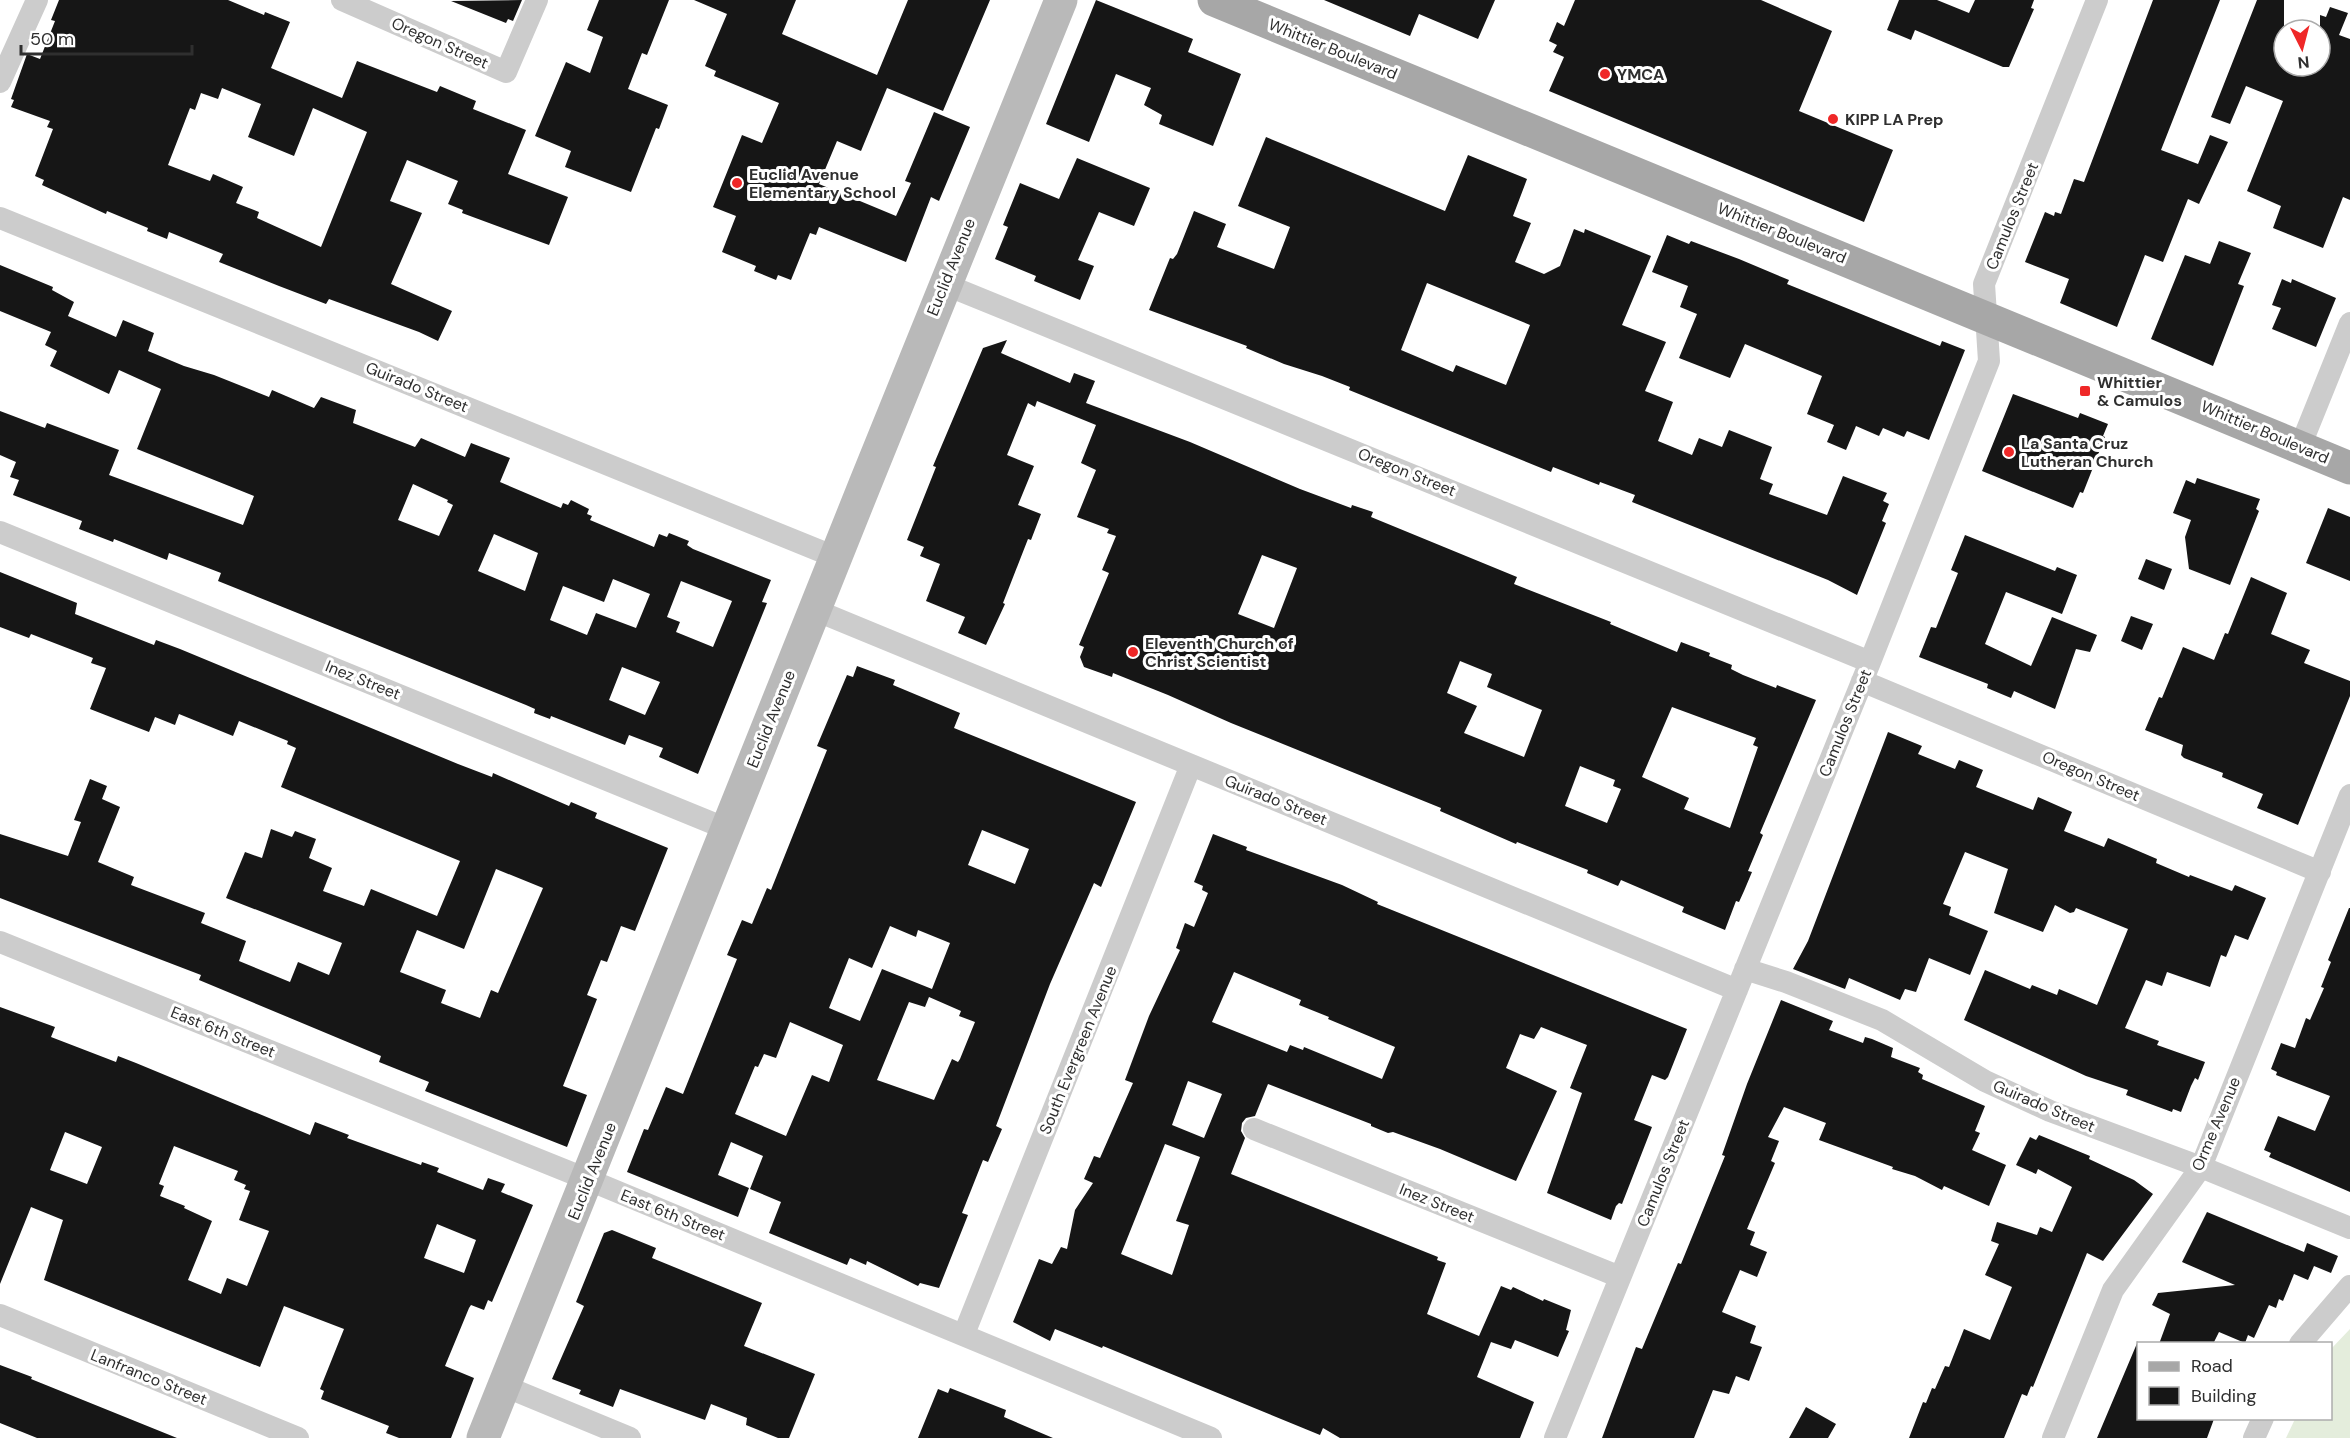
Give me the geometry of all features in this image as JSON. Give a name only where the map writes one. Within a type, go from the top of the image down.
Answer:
[{"type":"main road","name":"Whittier Boulevard","points":[[1214,0],[2350,468]]},
{"type":"street","points":[[0,82],[37,0]]},
{"type":"street","name":"Oregon Street","points":[[342,0],[506,72],[537,0]]},
{"type":"street","name":"Euclid Avenue","points":[[483,1438],[589,1180],[726,829],[944,284],[1061,0]]},
{"type":"street","name":"Camulos Street","points":[[1555,1438],[1989,362],[1984,284],[2097,0]]},
{"type":"street","name":"Guirado Street","points":[[0,218],[835,557]]},
{"type":"street","name":"Oregon Street","points":[[944,284],[1866,671],[2320,872]]},
{"type":"street","points":[[2300,447],[2350,323]]},
{"type":"street","name":"Inez Street","points":[[0,532],[726,829]]},
{"type":"street","name":"Guirado Street","points":[[815,610],[1737,990]]},
{"type":"street","name":"South Evergreen Avenue","points":[[964,1334],[1191,765]]},
{"type":"street","name":"Orme Avenue","points":[[2053,1438],[2114,1290],[2201,1167],[2350,795]]},
{"type":"street","name":"East 6th Street","points":[[0,942],[589,1180],[1211,1438]]},
{"type":"street","name":"Guirado Street","points":[[1745,969],[1786,982],[1882,1020],[1985,1081],[2050,1111],[2201,1167],[2350,1228]]},
{"type":"street","name":"Inez Street","points":[[1254,1129],[1620,1277]]},
{"type":"street","points":[[2302,1342],[2350,1286]]},
{"type":"street","name":"Lanfranco Street","points":[[0,1315],[298,1438]]},
{"type":"street","points":[[504,1386],[630,1438]]},
{"type":"street","points":[[2254,1438],[2263,1420]]},
{"type":"green space","points":[[2350,1329],[2350,1438],[2286,1438],[2295,1420],[2332,1420],[2332,1348]]},
{"type":"building","points":[[59,0],[228,0],[264,15],[265,12],[290,22],[271,68],[342,98],[357,61],[437,92],[440,86],[476,101],[473,109],[526,130],[508,174],[568,197],[549,245],[462,213],[463,210],[448,204],[458,181],[407,160],[390,201],[422,213],[391,284],[452,311],[438,341],[329,299],[326,304],[219,262],[223,254],[169,232],[167,239],[147,231],[148,228],[107,211],[106,214],[42,185],[44,180],[35,176],[53,129],[47,127],[50,121],[11,107],[14,100],[11,99],[27,54],[40,59],[55,21],[51,20]],"holes":[[[222,88],[261,104],[248,137],[294,156],[313,108],[367,132],[321,247],[257,218],[259,212],[236,203],[243,187],[213,174],[210,181],[168,165],[190,108],[195,110],[201,93],[218,99]]]},
{"type":"building","points":[[522,0],[513,21],[508,19],[506,23],[451,1]]},
{"type":"building","points":[[599,0],[669,0],[647,55],[642,53],[628,89],[668,105],[659,129],[656,128],[631,192],[565,167],[571,151],[535,136],[566,62],[590,73],[603,37],[587,30]]},
{"type":"building","points":[[694,0],[796,0],[782,34],[877,75],[908,0],[990,0],[943,111],[887,88],[861,151],[837,141],[819,184],[896,216],[911,183],[905,181],[934,112],[970,127],[939,201],[931,197],[906,262],[819,227],[816,235],[810,233],[791,280],[778,275],[776,280],[754,271],[756,266],[722,252],[736,216],[713,207],[742,135],[762,143],[779,103],[714,76],[716,71],[705,66],[727,14]]},
{"type":"building","points":[[1096,0],[1193,39],[1188,52],[1241,74],[1213,146],[1159,124],[1162,115],[1144,105],[1151,88],[1116,74],[1089,142],[1046,124]]},
{"type":"building","points":[[1324,0],[1495,0],[1478,39],[1419,14],[1410,36]]},
{"type":"building","points":[[1575,0],[1761,0],[1832,31],[1799,111],[1893,150],[1864,222],[1549,91],[1564,57],[1553,52],[1557,45],[1549,41],[1557,22],[1564,26]]},
{"type":"building","points":[[1899,0],[1937,0],[1969,13],[1975,0],[2034,0],[2031,8],[2034,9],[2009,67],[2003,67],[1915,30],[1911,40],[1887,30]]},
{"type":"building","points":[[2153,0],[2220,0],[2161,150],[2198,164],[2210,135],[2228,142],[2199,204],[2188,199],[2163,262],[2145,255],[2117,327],[2060,303],[2069,279],[2025,262],[2045,212],[2054,216],[2055,212],[2061,214],[2074,179],[2084,182]]},
{"type":"building","points":[[2257,0],[2284,0],[2284,18],[2272,18],[2272,78],[2332,78],[2332,18],[2320,18],[2320,15],[2326,17],[2330,7],[2348,13],[2339,35],[2350,39],[2350,200],[2343,197],[2323,248],[2273,228],[2281,206],[2247,191],[2283,101],[2246,86],[2230,124],[2211,117]]},
{"type":"building","points":[[1266,137],[1445,211],[1468,155],[1527,179],[1513,216],[1531,223],[1515,262],[1544,274],[1560,266],[1574,229],[1584,233],[1585,229],[1651,256],[1622,325],[1666,342],[1645,391],[1673,402],[1658,441],[1692,455],[1699,438],[1722,447],[1729,430],[1772,447],[1760,479],[1773,484],[1769,494],[1827,515],[1843,476],[1887,493],[1883,501],[1889,504],[1882,521],[1886,523],[1857,595],[1828,580],[1632,502],[1635,495],[1600,482],[1599,485],[1553,467],[1551,472],[1349,390],[1350,387],[1284,364],[1246,348],[1247,346],[1149,310],[1170,258],[1173,259],[1177,254],[1194,211],[1226,224],[1217,247],[1274,269],[1290,227],[1238,206]],"holes":[[[1427,283],[1530,325],[1506,385],[1456,365],[1453,372],[1401,350]]]},
{"type":"building","points":[[1077,158],[1150,188],[1134,226],[1099,212],[1078,260],[1094,266],[1080,300],[1034,281],[1036,276],[995,259],[1008,227],[1003,225],[1020,183],[1059,199]]},
{"type":"building","points":[[1667,235],[1689,244],[1691,241],[1739,259],[1789,280],[1787,284],[1940,346],[1942,341],[1965,350],[1929,440],[1907,431],[1904,437],[1883,428],[1879,436],[1856,426],[1846,450],[1827,442],[1834,425],[1807,414],[1822,376],[1745,344],[1730,378],[1679,358],[1697,314],[1680,307],[1688,286],[1652,272]]},
{"type":"building","points":[[2219,241],[2251,253],[2238,284],[2244,286],[2213,366],[2151,339],[2185,255],[2210,264]]},
{"type":"building","points":[[0,265],[53,287],[52,290],[74,302],[68,316],[116,337],[123,320],[154,333],[148,351],[184,366],[214,375],[269,397],[272,390],[314,408],[321,397],[356,410],[353,423],[415,447],[421,438],[465,457],[471,443],[510,458],[500,482],[561,508],[563,503],[568,505],[571,500],[589,509],[587,514],[592,516],[590,520],[654,547],[659,534],[667,537],[669,533],[689,541],[687,545],[693,549],[771,580],[762,602],[767,603],[698,774],[659,757],[663,748],[629,735],[625,745],[551,716],[550,719],[534,713],[535,709],[526,705],[218,581],[221,573],[169,553],[167,560],[114,539],[113,542],[79,529],[82,521],[13,495],[19,480],[10,477],[16,462],[0,455],[0,411],[45,428],[47,423],[119,450],[109,475],[243,525],[254,496],[137,449],[161,389],[119,370],[109,394],[50,366],[57,351],[45,345],[51,332],[0,311]],"holes":[[[413,484],[448,500],[447,502],[453,505],[439,536],[398,520]],[[494,534],[538,553],[525,591],[478,571]],[[613,579],[650,594],[636,628],[596,613],[587,635],[550,620],[563,586],[604,602]],[[681,581],[732,601],[713,647],[676,632],[680,622],[667,617]],[[622,667],[660,682],[645,715],[609,700]]]},
{"type":"building","points":[[2282,279],[2291,283],[2292,279],[2336,298],[2316,347],[2272,329],[2281,308],[2272,305]]},
{"type":"building","points":[[1007,340],[1001,353],[1070,383],[1074,373],[1095,381],[1086,403],[1190,442],[1300,489],[1351,508],[1352,505],[1373,512],[1371,517],[1517,577],[1514,584],[1611,622],[1610,624],[1677,652],[1681,642],[1710,653],[1709,656],[1732,665],[1731,669],[1743,675],[1816,700],[1760,833],[1763,835],[1748,871],[1752,872],[1739,902],[1736,901],[1725,930],[1682,912],[1684,907],[1621,880],[1618,886],[1587,873],[1588,870],[1517,842],[1516,844],[1440,811],[1441,808],[1168,695],[1113,673],[1112,677],[1084,667],[1080,657],[1084,647],[1079,645],[1109,573],[1102,570],[1116,536],[1107,533],[1109,529],[1077,517],[1096,470],[1081,463],[1096,425],[1037,401],[1035,407],[1028,403],[1007,455],[1034,466],[1018,505],[1041,514],[1031,540],[1028,539],[1003,603],[1005,604],[986,645],[958,633],[965,617],[926,601],[940,564],[920,556],[924,547],[907,540],[936,467],[933,466],[983,348]],"holes":[[[1262,555],[1297,568],[1274,628],[1238,614]],[[1460,661],[1492,674],[1487,687],[1542,710],[1524,757],[1464,733],[1477,706],[1447,693]],[[1672,707],[1756,738],[1753,745],[1758,747],[1730,828],[1684,809],[1689,798],[1642,777]],[[1580,766],[1615,780],[1613,786],[1621,789],[1607,823],[1565,806]]]},
{"type":"building","name":"La Santa Cruz Lutheran Church","points":[[2013,394],[2078,418],[2080,413],[2108,424],[2083,493],[2080,492],[2073,508],[1982,471]]},
{"type":"building","points":[[2197,478],[2260,499],[2256,509],[2259,511],[2230,585],[2189,569],[2185,537],[2191,520],[2173,513],[2186,480],[2195,484]]},
{"type":"building","points":[[2328,508],[2350,517],[2350,581],[2306,563]]},
{"type":"building","points":[[1965,535],[2055,571],[2057,567],[2077,575],[2062,614],[2006,592],[1985,644],[2031,666],[2052,617],[2097,635],[2090,652],[2076,649],[2055,709],[2014,691],[2011,698],[1987,688],[1988,684],[1919,657],[1931,627],[1936,628],[1958,573],[1951,570]]},
{"type":"building","points":[[2146,559],[2172,569],[2164,590],[2138,579]]},
{"type":"building","points":[[0,572],[77,603],[75,614],[154,645],[156,640],[180,649],[492,777],[493,773],[569,806],[571,802],[597,813],[595,818],[668,848],[635,931],[621,926],[607,962],[601,960],[587,995],[597,999],[563,1086],[587,1095],[567,1147],[425,1091],[429,1082],[379,1062],[381,1056],[199,980],[201,975],[0,898],[0,834],[68,856],[81,822],[74,820],[90,779],[107,786],[102,799],[120,807],[98,862],[134,877],[131,885],[205,913],[201,923],[246,941],[239,961],[290,982],[298,962],[329,975],[342,943],[226,898],[245,852],[262,858],[271,829],[292,837],[295,831],[316,839],[309,858],[332,868],[323,891],[364,906],[371,889],[437,916],[460,861],[281,787],[296,748],[287,744],[288,741],[239,721],[233,736],[179,714],[175,725],[155,717],[149,732],[90,709],[106,668],[91,663],[93,658],[31,634],[29,638],[0,627]],"holes":[[[496,869],[543,888],[498,993],[491,990],[480,1018],[441,1003],[446,990],[400,972],[417,930],[464,949]]]},
{"type":"building","points":[[2251,577],[2287,593],[2271,634],[2310,650],[2304,663],[2350,681],[2350,696],[2298,825],[2257,808],[2263,794],[2222,777],[2223,773],[2184,758],[2181,755],[2183,745],[2145,730],[2159,697],[2162,698],[2183,647],[2214,660],[2225,633],[2228,634]]},
{"type":"building","points":[[2131,616],[2153,624],[2142,650],[2121,641]]},
{"type":"building","points":[[857,666],[895,680],[893,685],[960,713],[954,728],[1136,802],[1101,887],[1094,883],[1050,984],[996,1126],[1002,1129],[988,1162],[983,1160],[962,1213],[968,1215],[939,1288],[920,1283],[918,1286],[867,1261],[866,1265],[850,1258],[847,1265],[769,1233],[781,1202],[750,1189],[763,1156],[731,1142],[718,1175],[749,1188],[738,1217],[627,1172],[644,1129],[648,1130],[666,1087],[683,1094],[737,959],[727,955],[742,920],[752,924],[767,888],[771,890],[827,750],[817,746],[847,675],[853,677]],"holes":[[[982,830],[1029,849],[1015,884],[968,865]],[[890,926],[916,937],[918,930],[950,943],[932,989],[882,969],[860,1021],[829,1008],[849,958],[872,968]],[[929,997],[961,1011],[959,1016],[975,1022],[960,1059],[958,1062],[952,1059],[934,1100],[877,1080],[909,1002],[925,1007]],[[790,1022],[843,1045],[829,1082],[812,1075],[786,1136],[735,1114],[755,1066],[758,1067],[764,1054],[776,1058]]]},
{"type":"building","points":[[1888,732],[1922,746],[1918,754],[1955,769],[1959,760],[1983,770],[1976,787],[2033,810],[2038,797],[2072,812],[2064,831],[2104,847],[2108,838],[2157,859],[2156,863],[2189,877],[2190,875],[2232,891],[2235,885],[2266,898],[2248,940],[2235,935],[2226,957],[2221,955],[2210,987],[2167,972],[2162,986],[2146,980],[2125,1028],[2159,1041],[2157,1045],[2205,1062],[2198,1080],[2195,1078],[2191,1086],[2181,1112],[2173,1109],[2172,1112],[2126,1095],[2128,1090],[2086,1076],[1964,1020],[1985,970],[2030,989],[2032,985],[2057,995],[2059,989],[2097,1005],[2128,929],[2076,908],[2070,913],[2055,905],[2043,932],[1994,913],[2008,869],[1965,852],[1943,904],[1951,907],[1949,915],[1988,931],[1970,975],[1929,958],[1916,992],[1905,989],[1900,1000],[1849,978],[1845,989],[1793,969],[1808,941]]},
{"type":"building","points":[[1213,834],[1247,847],[1246,850],[1342,885],[1378,902],[1377,904],[1687,1029],[1668,1077],[1665,1080],[1652,1075],[1634,1120],[1652,1127],[1622,1204],[1619,1203],[1616,1206],[1611,1220],[1547,1193],[1582,1093],[1570,1088],[1587,1045],[1541,1027],[1534,1039],[1520,1034],[1506,1068],[1557,1091],[1516,1181],[1440,1149],[1393,1132],[1388,1133],[1371,1124],[1268,1084],[1255,1116],[1246,1118],[1242,1123],[1241,1131],[1245,1138],[1231,1174],[1438,1257],[1437,1260],[1446,1263],[1427,1314],[1479,1336],[1501,1286],[1511,1290],[1513,1287],[1543,1301],[1544,1299],[1571,1310],[1566,1330],[1569,1331],[1558,1357],[1515,1340],[1511,1349],[1491,1342],[1477,1377],[1534,1402],[1520,1438],[1340,1438],[1323,1428],[1320,1435],[1103,1346],[1102,1348],[1055,1329],[1050,1341],[1013,1322],[1039,1259],[1052,1264],[1061,1247],[1067,1249],[1075,1210],[1093,1183],[1084,1179],[1094,1156],[1100,1158],[1133,1083],[1125,1080],[1149,1016],[1180,950],[1176,948],[1185,923],[1194,927],[1208,893],[1202,890],[1203,886],[1194,882]],"holes":[[[1234,972],[1301,1000],[1299,1005],[1395,1047],[1382,1079],[1304,1047],[1303,1050],[1290,1045],[1287,1052],[1212,1022]],[[1188,1081],[1222,1094],[1204,1138],[1172,1125]],[[1165,1144],[1200,1157],[1176,1221],[1189,1225],[1172,1275],[1121,1254]]]},
{"type":"building","points":[[2349,908],[2350,1192],[2269,1157],[2271,1153],[2264,1150],[2278,1116],[2315,1131],[2330,1096],[2276,1075],[2277,1072],[2271,1069],[2281,1043],[2295,1048],[2306,1018],[2310,1020],[2324,988],[2321,987],[2331,962],[2328,960]]},
{"type":"building","points":[[1781,1000],[1833,1021],[1829,1030],[1863,1043],[1865,1037],[1893,1048],[1891,1057],[1920,1068],[1918,1072],[1923,1075],[1922,1079],[1985,1106],[1975,1131],[1980,1133],[1972,1150],[2006,1165],[1989,1206],[1944,1186],[1942,1190],[1915,1176],[1892,1169],[1893,1167],[1819,1140],[1826,1123],[1784,1107],[1768,1137],[1779,1141],[1771,1161],[1775,1163],[1747,1229],[1755,1232],[1750,1245],[1767,1252],[1757,1277],[1740,1270],[1722,1312],[1756,1326],[1750,1343],[1762,1347],[1749,1381],[1736,1376],[1729,1394],[1713,1390],[1694,1438],[1602,1438],[1636,1347],[1642,1349],[1678,1263],[1681,1264],[1725,1156],[1722,1155],[1747,1084]]},
{"type":"building","points":[[0,1007],[55,1027],[51,1037],[116,1062],[118,1056],[310,1135],[315,1122],[349,1135],[347,1138],[421,1165],[422,1162],[439,1168],[437,1172],[483,1190],[488,1178],[505,1184],[501,1192],[533,1205],[492,1302],[488,1300],[484,1310],[471,1305],[445,1366],[474,1378],[451,1438],[399,1438],[386,1433],[389,1426],[321,1399],[324,1391],[320,1389],[344,1329],[284,1306],[260,1367],[44,1280],[63,1220],[31,1207],[0,1284]],"holes":[[[65,1132],[102,1147],[87,1184],[50,1170]],[[174,1146],[238,1171],[234,1180],[246,1185],[244,1189],[250,1191],[239,1220],[269,1231],[247,1286],[227,1278],[221,1294],[188,1280],[212,1221],[184,1208],[185,1206],[160,1196],[164,1186],[159,1184]],[[437,1224],[476,1240],[464,1273],[424,1258]]]},
{"type":"building","points":[[2039,1135],[2090,1156],[2089,1159],[2134,1180],[2153,1194],[2103,1261],[2087,1253],[2033,1387],[2031,1386],[2027,1396],[2022,1394],[2004,1438],[1909,1438],[1923,1402],[1926,1403],[1932,1388],[1935,1389],[1945,1366],[1949,1367],[1964,1329],[1990,1340],[2012,1287],[1985,1275],[1999,1244],[1991,1241],[1997,1222],[2037,1235],[2040,1227],[2052,1232],[2072,1187],[2038,1169],[2036,1174],[2016,1165],[2030,1137],[2036,1140]]},
{"type":"building","points":[[2207,1212],[2304,1252],[2307,1243],[2338,1256],[2331,1273],[2314,1266],[2308,1280],[2294,1274],[2283,1301],[2279,1299],[2276,1308],[2269,1305],[2254,1338],[2248,1335],[2245,1342],[2243,1342],[2219,1332],[2214,1342],[2160,1342],[2170,1314],[2152,1305],[2158,1293],[2235,1285],[2182,1262]]},
{"type":"building","points":[[612,1230],[656,1248],[652,1258],[762,1303],[744,1346],[815,1374],[789,1438],[778,1438],[746,1425],[747,1418],[711,1404],[705,1420],[620,1389],[613,1407],[579,1394],[581,1390],[552,1379],[584,1306],[576,1302],[604,1233]]},
{"type":"building","points":[[2137,1343],[2137,1420],[2214,1420],[2207,1438],[2097,1438]]},
{"type":"building","points":[[0,1365],[177,1438],[37,1438],[0,1423]]},
{"type":"building","points":[[950,1388],[1006,1410],[1004,1417],[1053,1438],[918,1438],[938,1389],[948,1393]]},
{"type":"building","points":[[1806,1407],[1836,1424],[1828,1438],[1789,1438]]},
{"type":"place","name":"YMCA","points":[[1605,74]]},
{"type":"place","name":"KIPP LA Prep","points":[[1833,119]]},
{"type":"place","name":"Euclid Avenue Elementary School","points":[[737,183]]},
{"type":"place","name":"Whittier & Camulos","points":[[2085,391]]},
{"type":"place","name":"La Santa Cruz Lutheran Church","points":[[2009,452]]},
{"type":"place","name":"Eleventh Church of Christ Scientist","points":[[1133,652]]}]
